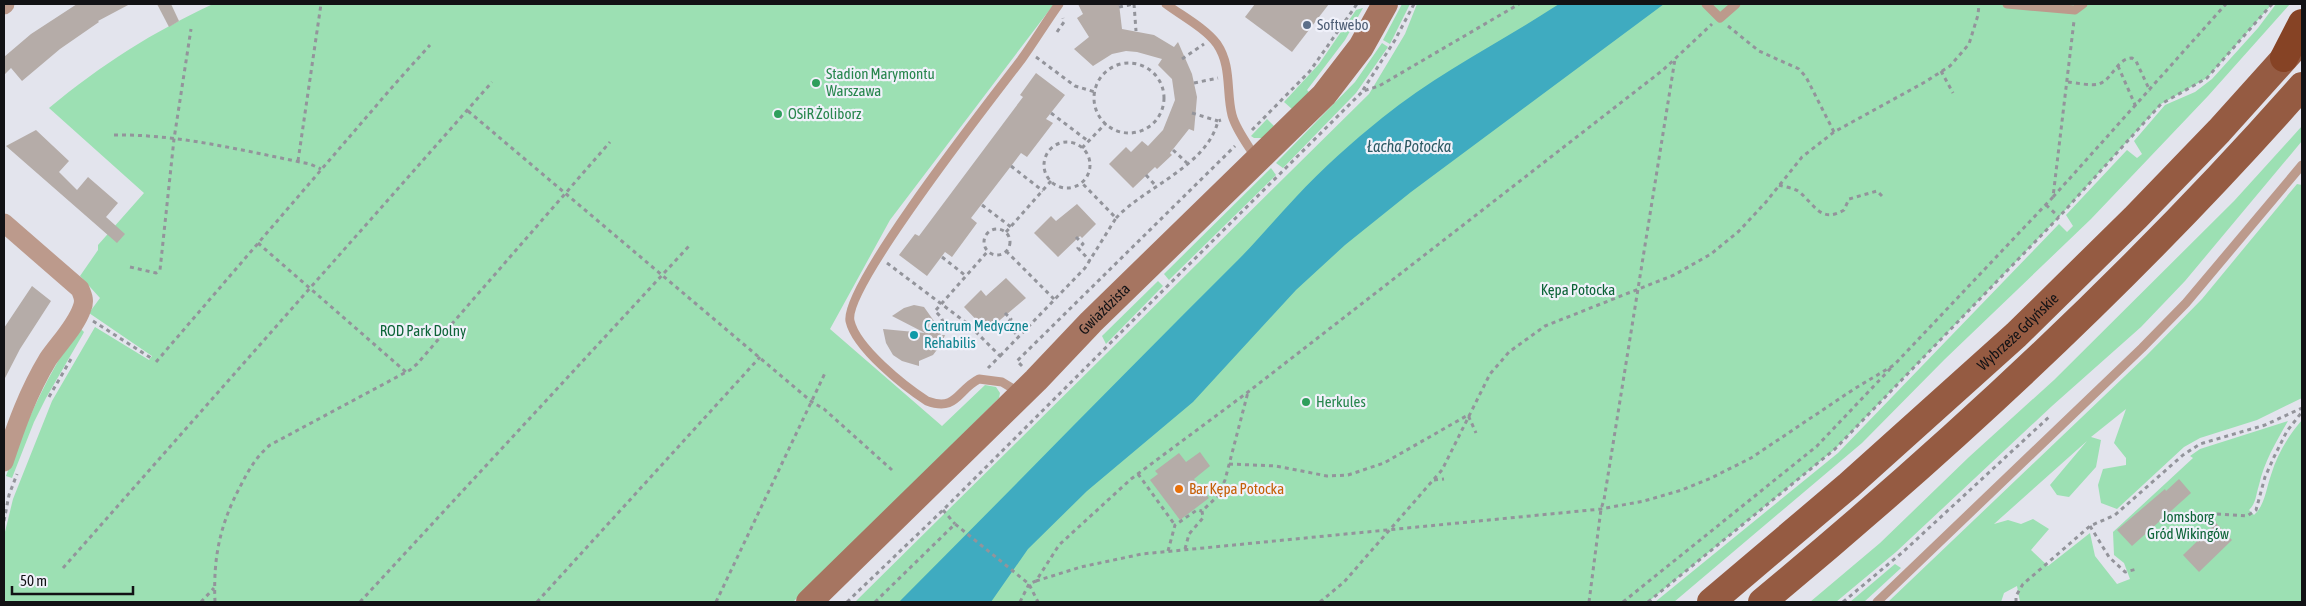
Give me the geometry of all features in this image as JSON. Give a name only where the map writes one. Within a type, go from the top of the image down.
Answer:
[{"type":"highway","points":[[2284,58],[2302,23]]},
{"type":"main road","name":"Wybrzeże Gdyńskie","points":[[1710,602],[1849,485],[2016,334],[2136,217],[2219,130],[2302,38]]},
{"type":"main road","points":[[1762,602],[1884,498],[2031,366],[2199,200],[2302,86]]},
{"type":"street","name":"Gwiaździsta","points":[[809,602],[1029,387],[1091,322],[1324,95],[1361,47],[1385,4]]},
{"type":"street","points":[[4,223],[80,290],[84,299],[83,307],[78,317],[48,360],[28,394],[12,463]]},
{"type":"lane","points":[[1029,387],[982,379],[976,380],[950,404],[938,405],[919,396],[865,349],[855,335],[850,319],[851,307],[895,229],[1028,50],[1059,4]]},
{"type":"lane","points":[[1166,4],[1198,27],[1216,44],[1226,66],[1232,115],[1257,161]]},
{"type":"lane","points":[[1706,4],[1720,18],[1736,4]]},
{"type":"lane","points":[[2007,4],[2075,10],[2083,4]]},
{"type":"lane","points":[[1877,602],[2142,348],[2186,303],[2300,171]]},
{"type":"path","points":[[298,162],[321,4]]},
{"type":"path","points":[[1120,7],[1135,4],[1136,30]]},
{"type":"path","points":[[1054,399],[1029,387],[1017,361],[1244,138],[1310,70],[1356,4]]},
{"type":"path","points":[[847,602],[943,510],[1363,91],[1396,40],[1414,4]]},
{"type":"path","points":[[1363,91],[1379,86],[1519,4]]},
{"type":"path","points":[[1320,602],[1344,582],[1442,470],[1490,374],[1509,352],[1545,326],[1674,275],[1711,254],[1739,231],[1802,157],[1834,132],[1941,71],[1960,56],[1969,44],[1978,15],[1978,4]]},
{"type":"path","points":[[1623,602],[1817,446],[2046,205],[2136,107],[2226,4]]},
{"type":"path","points":[[1648,602],[1835,449],[2059,217],[2161,104],[2207,78],[2272,4]]},
{"type":"path","points":[[2053,197],[2075,10]]},
{"type":"path","points":[[1036,581],[1059,545],[1138,474],[1248,392],[1676,59],[1720,18],[1759,51],[1798,69],[1806,77],[1834,132]]},
{"type":"path","points":[[130,267],[152,273],[160,270],[174,139],[191,29]]},
{"type":"path","points":[[1197,37],[1211,50]]},
{"type":"path","points":[[1182,59],[1205,43]]},
{"type":"path","points":[[156,362],[430,45]]},
{"type":"path","points":[[1028,50],[1075,86],[1095,92]]},
{"type":"path","points":[[2068,82],[2098,84],[2105,81],[2127,58],[2132,58],[2136,61],[2150,91]]},
{"type":"path","points":[[1588,602],[1601,509],[1676,59]]},
{"type":"path","points":[[1126,63],[1145,67],[1153,73],[1162,87],[1163,104],[1161,111],[1151,124],[1144,129],[1127,132],[1119,131],[1106,124],[1098,114],[1095,105],[1095,92],[1101,77],[1108,70],[1126,63]]},
{"type":"path","points":[[2118,66],[2136,107]]},
{"type":"path","points":[[1219,71],[1222,83]]},
{"type":"path","points":[[1941,71],[1953,93]]},
{"type":"path","points":[[1194,83],[1221,78]]},
{"type":"path","points":[[62,568],[492,82]]},
{"type":"path","points":[[468,111],[567,192],[812,402],[824,408],[892,470]]},
{"type":"path","points":[[982,379],[981,374],[1090,261],[1116,218],[1126,208],[1187,164],[1203,149],[1212,137],[1218,121],[1221,121],[1222,112]]},
{"type":"path","points":[[1051,113],[1088,141]]},
{"type":"path","points":[[1192,113],[1218,121]]},
{"type":"path","points":[[1082,148],[1106,124]]},
{"type":"path","points":[[114,135],[174,139],[298,162],[321,169]]},
{"type":"path","points":[[215,602],[215,564],[220,535],[228,509],[261,453],[270,445],[406,372],[416,364],[610,142]]},
{"type":"path","points":[[1063,142],[1073,143],[1082,148],[1090,162],[1089,171],[1081,182],[1072,187],[1064,188],[1051,181],[1044,168],[1047,153],[1054,146],[1063,142]]},
{"type":"path","points":[[1173,150],[1187,164]]},
{"type":"path","points":[[1011,166],[1042,191]]},
{"type":"path","points":[[1146,175],[1156,186]]},
{"type":"path","points":[[1006,232],[1051,181]]},
{"type":"path","points":[[1081,182],[1116,218]]},
{"type":"path","points":[[1779,185],[1796,190],[1826,216],[1832,216],[1844,210],[1849,199],[1876,191],[1882,196]]},
{"type":"path","points":[[982,204],[1011,226]]},
{"type":"path","points":[[2046,205],[2059,217]]},
{"type":"path","points":[[1001,229],[1006,232],[1010,240],[1006,251],[996,255],[988,251],[984,240],[990,231],[1001,229]]},
{"type":"path","points":[[1076,237],[1083,244],[1078,248],[1090,261]]},
{"type":"path","points":[[258,243],[406,372]]},
{"type":"path","points":[[360,602],[689,246]]},
{"type":"path","points":[[971,327],[946,329],[941,317],[935,310],[988,251]]},
{"type":"path","points":[[1006,251],[1054,299]]},
{"type":"path","points":[[878,257],[971,327],[1000,356]]},
{"type":"path","points":[[942,257],[966,276]]},
{"type":"path","points":[[1004,313],[1012,319],[1007,324],[1018,336]]},
{"type":"path","points":[[90,326],[92,321],[152,358]]},
{"type":"path","points":[[45,406],[75,352]]},
{"type":"path","points":[[537,602],[760,357]]},
{"type":"path","points":[[1020,602],[1029,584],[1036,581],[1081,567],[1168,551],[1601,509],[1654,498],[1682,490],[1751,458],[1854,388],[1894,365]]},
{"type":"path","points":[[716,602],[826,371]]},
{"type":"path","points":[[1202,511],[1218,496],[1229,464],[1248,392]]},
{"type":"path","points":[[2016,602],[2016,596],[2023,584],[2090,526],[2115,514],[2183,455],[2200,444],[2265,425],[2302,408]]},
{"type":"path","points":[[1843,602],[1904,551],[2055,412]]},
{"type":"path","points":[[2217,514],[2247,516],[2256,510],[2265,477],[2287,431],[2302,412]]},
{"type":"path","points":[[1468,415],[1476,433]]},
{"type":"path","points":[[1229,464],[1276,466],[1327,476],[1348,475],[1384,463],[1468,415]]},
{"type":"path","points":[[4,521],[12,463]]},
{"type":"path","points":[[1138,474],[1175,525]]},
{"type":"path","points":[[1433,480],[1444,479]]},
{"type":"path","points":[[943,510],[955,524],[1029,584],[1038,602]]},
{"type":"path","points":[[1168,551],[1175,525],[1196,510],[1202,511]]},
{"type":"path","points":[[1185,549],[1190,534],[1203,518],[1202,511]]},
{"type":"path","points":[[875,602],[955,524]]},
{"type":"path","points":[[2090,526],[2109,557],[2125,572],[2137,569]]},
{"type":"path","points":[[200,602],[214,587]]},
{"type":"green space","name":"ROD Park Dolny","points":[[213,4],[1054,4],[890,220],[830,329],[942,426],[985,385],[996,387],[1000,393],[999,398],[793,602],[4,602],[4,536],[13,499],[52,401],[95,327],[149,360],[152,356],[89,313],[100,298],[80,276],[98,250],[98,245],[144,193],[49,108],[128,50]]},
{"type":"green space","points":[[1402,4],[1410,4],[1390,44],[1383,40]]},
{"type":"green space","name":"Kępa Potocka","points":[[1417,4],[2272,4],[2207,78],[2161,104],[2059,217],[1835,449],[1648,602],[855,602],[1369,94],[1405,34]]},
{"type":"green space","points":[[2276,4],[2290,4],[2208,96],[2091,219],[1945,359],[1862,443],[1674,602],[1655,602],[1838,453],[2059,224],[2067,232],[2073,226],[2066,215],[2127,150],[2137,158],[2142,154],[2134,141],[2165,105],[2195,92],[2212,79],[2258,28]]},
{"type":"green space","points":[[1363,8],[1345,40],[1307,90],[1309,92],[1292,109],[1284,102],[1319,64],[1356,10]]},
{"type":"green space","points":[[1382,43],[1388,47],[1356,93],[1283,168],[1276,163],[1355,82]]},
{"type":"green space","points":[[1267,119],[1274,126],[1262,138],[1251,136]]},
{"type":"green space","points":[[2302,126],[2302,141],[2185,281],[2141,327],[2052,406],[1896,552],[1836,602],[1810,602],[1880,543],[1969,457],[2054,380],[2234,201]]},
{"type":"green space","points":[[1271,168],[1276,175],[1169,280],[1164,274]]},
{"type":"green space","name":"Jomsborg Gród Wikingów","points":[[2297,184],[2302,185],[2302,398],[2257,420],[2200,438],[2184,447],[2117,509],[2101,503],[2098,485],[2103,469],[2126,465],[2126,458],[2114,443],[2126,409],[2091,437],[2101,440],[2096,467],[2069,497],[2057,495],[2050,485],[2087,441],[1994,524],[2008,520],[2021,524],[2033,519],[2049,529],[2031,550],[2048,566],[2090,533],[2095,556],[2117,584],[2130,579],[2124,563],[2114,555],[2113,532],[2193,458],[2190,456],[2200,449],[2288,421],[2264,468],[2254,502],[2249,510],[2254,515],[2263,502],[2273,468],[2280,453],[2302,420],[2302,602],[2020,602],[2017,586],[2004,593],[2001,602],[1888,602],[2146,356],[2202,299]]},
{"type":"green space","points":[[1158,281],[1163,286],[1106,344],[1102,336]]},
{"type":"green space","points":[[79,327],[84,332],[34,422],[12,478],[6,476],[38,399]]},
{"type":"green space","points":[[1895,564],[1901,568],[1864,602],[1850,602]]},
{"type":"water","name":"Łacha Potocka","points":[[1559,4],[1664,4],[1411,192],[1345,245],[1296,290],[1193,402],[1087,491],[1028,549],[991,602],[899,602],[1253,245],[1306,187],[1338,156],[1382,118],[1424,87]]},
{"type":"building","points":[[77,4],[130,4],[98,21],[60,49],[22,81],[11,68],[4,75],[4,57],[31,34]]},
{"type":"building","points":[[157,4],[171,4],[179,21],[169,27]]},
{"type":"building","points":[[1078,4],[1119,4],[1122,29],[1154,35],[1174,47],[1178,42],[1192,74],[1197,97],[1194,131],[1189,129],[1170,153],[1172,155],[1157,169],[1155,167],[1133,188],[1109,164],[1126,147],[1131,152],[1142,141],[1148,146],[1163,130],[1175,100],[1172,79],[1158,65],[1162,59],[1137,52],[1126,51],[1112,54],[1093,66],[1074,49],[1089,37],[1077,18],[1083,14]]},
{"type":"building","points":[[1255,4],[1329,4],[1292,52],[1245,17]]},
{"type":"building","points":[[1036,73],[1065,95],[1046,119],[1053,123],[1027,157],[1021,153],[971,218],[977,223],[952,257],[945,252],[927,276],[899,255],[915,234],[919,236],[1023,97],[1020,95]]},
{"type":"building","points":[[36,130],[69,161],[59,172],[77,190],[88,177],[118,203],[106,217],[125,234],[117,243],[6,146]]},
{"type":"building","points":[[1077,204],[1096,224],[1058,257],[1034,233],[1051,216],[1056,221]]},
{"type":"building","points":[[1006,278],[1026,298],[987,331],[964,307],[981,290],[986,296]]},
{"type":"building","points":[[32,286],[51,301],[20,349],[4,380],[4,328]]},
{"type":"building","name":"Centrum Medyczne Rehabilis","points":[[914,305],[924,307],[941,335],[945,335],[944,344],[942,343],[933,355],[919,361],[919,366],[902,361],[893,355],[886,343],[883,329],[925,333],[892,316],[904,308]]},
{"type":"building","name":"Bar Kępa Potocka","points":[[1200,452],[1210,466],[1194,479],[1209,498],[1180,520],[1150,480],[1158,474],[1155,471],[1179,453],[1186,462]]},
{"type":"building","points":[[2179,479],[2191,493],[2132,546],[2117,530]]},
{"type":"building","points":[[2216,523],[2232,540],[2199,572],[2183,555]]},
{"type":"place","name":"Softwebo","points":[[1307,25]]},
{"type":"place","name":"Stadion Marymontu Warszawa","points":[[816,83]]},
{"type":"place","name":"OSiR Żoliborz","points":[[778,114]]},
{"type":"place","name":"Centrum Medyczne Rehabilis","points":[[914,335]]},
{"type":"place","name":"Herkules","points":[[1306,402]]},
{"type":"place","name":"Bar Kępa Potocka","points":[[1179,489]]}]
